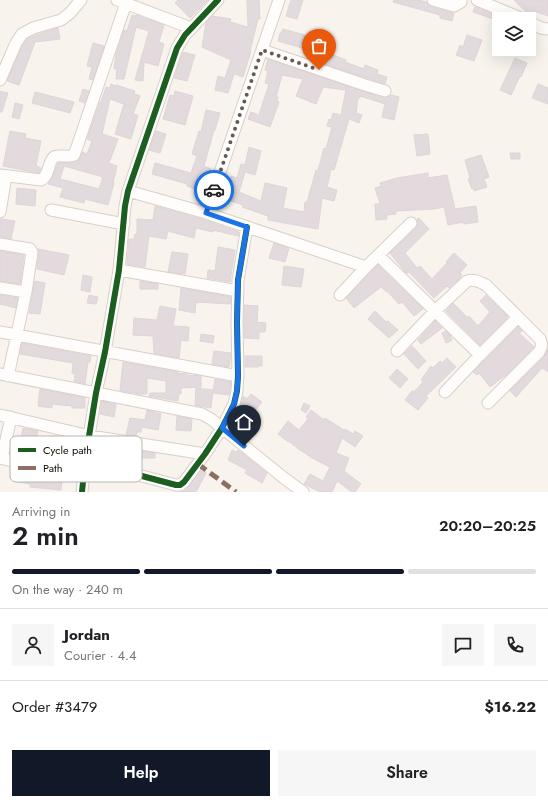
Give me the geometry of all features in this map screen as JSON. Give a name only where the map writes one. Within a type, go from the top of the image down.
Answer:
[{"type":"street","points":[[0,80],[16,43],[22,34],[32,28],[61,20],[70,13],[81,0]]},
{"type":"street","points":[[1,458],[5,416],[90,436],[96,393],[105,352],[119,270],[125,206],[128,191],[177,48],[191,28],[218,0]]},
{"type":"street","points":[[206,213],[279,0]]},
{"type":"street","points":[[433,0],[454,6],[461,2],[461,0]]},
{"type":"street","points":[[477,0],[506,12]]},
{"type":"street","points":[[0,212],[3,176],[41,180],[45,178],[53,158],[56,156],[70,157],[75,154],[121,2],[191,28]]},
{"type":"street","points":[[536,26],[548,30]]},
{"type":"street","points":[[262,50],[351,81],[385,91]]},
{"type":"street","points":[[128,191],[206,213],[366,267]]},
{"type":"street","points":[[50,210],[124,224]]},
{"type":"street","points":[[340,295],[411,223]]},
{"type":"street","points":[[142,477],[180,485],[186,480],[205,454],[222,428],[234,404],[238,376],[238,280],[247,227]]},
{"type":"street","points":[[0,244],[30,249],[32,251],[26,292],[17,335],[4,375],[202,414],[211,419],[303,492]]},
{"type":"street","points":[[378,255],[480,355]]},
{"type":"street","points":[[119,270],[238,291]]},
{"type":"street","points":[[397,351],[435,311],[467,281],[477,281],[486,285],[540,339],[542,344],[539,352],[488,403]]},
{"type":"street","points":[[0,288],[26,292]]},
{"type":"street","points":[[445,392],[518,317]]},
{"type":"street","points":[[0,332],[238,376]]},
{"type":"street","points":[[142,444],[205,454]]},
{"type":"street","points":[[82,492],[83,482]]},
{"type":"building","points":[[178,0],[208,0],[190,18],[175,3]]},
{"type":"building","points":[[247,0],[259,0],[260,19],[258,19],[251,51],[243,77],[234,74],[228,93],[215,90],[218,76],[225,78],[231,60],[202,47],[206,23],[212,16],[231,19],[230,22],[248,27]]},
{"type":"building","points":[[291,0],[303,0],[297,19],[286,16]]},
{"type":"building","points":[[394,0],[418,0],[426,2],[431,7],[454,13],[452,21],[440,18],[440,15],[393,2]]},
{"type":"building","points":[[514,0],[548,0],[548,16],[534,11],[526,12]]},
{"type":"building","points":[[475,7],[492,14],[492,19],[473,12]]},
{"type":"building","points":[[132,15],[164,25],[159,42],[164,44],[158,66],[144,62],[143,81],[135,80],[149,31],[136,27],[124,79],[116,79],[117,69],[114,69],[116,55],[124,30],[127,31]]},
{"type":"building","points":[[58,28],[60,39],[35,42],[19,85],[7,81],[22,46],[27,39]]},
{"type":"building","points":[[283,29],[312,37],[314,31],[327,35],[323,51],[346,60],[345,62],[364,69],[365,65],[378,70],[377,74],[387,77],[385,84],[307,58],[309,50],[278,41],[280,33]]},
{"type":"building","points":[[467,35],[482,40],[474,61],[456,55],[460,45],[463,47]]},
{"type":"building","points":[[93,43],[104,46],[93,80],[89,79],[92,67],[87,66]]},
{"type":"building","points":[[183,52],[195,55],[187,81],[174,78]]},
{"type":"building","points":[[515,58],[527,63],[511,95],[500,90]]},
{"type":"building","points":[[268,59],[383,98],[387,98],[391,95],[399,97],[394,120],[382,117],[385,104],[360,96],[360,98],[358,98],[356,113],[362,115],[359,123],[349,119],[334,170],[331,169],[327,187],[337,190],[334,201],[322,198],[318,229],[268,220],[268,216],[242,207],[243,205],[224,199],[231,176],[237,178],[241,164],[245,165],[249,147],[261,151],[255,175],[245,172],[239,192],[261,201],[265,183],[287,188],[283,208],[304,212],[305,202],[307,202],[316,170],[318,170],[324,148],[326,149],[332,127],[327,126],[329,119],[331,120],[333,113],[341,115],[346,90],[323,87],[316,104],[296,96],[303,79],[282,75],[276,97],[278,97],[277,101],[279,102],[270,127],[248,119],[251,112],[259,115],[269,84],[265,83],[268,71],[265,70]]},
{"type":"building","points":[[111,84],[116,85],[135,91],[134,94],[140,96],[133,114],[138,115],[131,139],[115,134],[124,104],[110,99],[102,134],[118,139],[109,163],[117,166],[108,205],[85,199],[84,203],[60,197],[63,188],[48,184],[58,163],[74,162],[79,160],[82,152],[87,154],[92,141],[87,139],[106,87],[110,88]],"holes":[[[64,166],[103,177],[99,189],[60,179]]]},
{"type":"building","points":[[538,84],[548,88],[548,104],[532,98]]},
{"type":"building","points":[[83,89],[89,91],[85,103],[79,101]]},
{"type":"building","points":[[0,91],[8,93],[2,112],[0,112]]},
{"type":"building","points":[[175,91],[193,96],[185,125],[163,119],[170,95],[174,96]]},
{"type":"building","points":[[35,92],[74,102],[70,113],[32,103]]},
{"type":"building","points":[[15,103],[23,105],[19,119],[12,117]]},
{"type":"building","points":[[206,110],[220,113],[204,166],[211,169],[203,192],[187,186],[187,184],[152,174],[155,163],[191,173],[197,156],[192,154],[199,131],[201,132]]},
{"type":"building","points":[[10,131],[26,134],[25,138],[41,141],[36,166],[41,168],[39,173],[3,166]]},
{"type":"building","points":[[156,131],[166,134],[160,153],[149,150]]},
{"type":"building","points":[[428,134],[430,154],[417,156],[414,135]]},
{"type":"building","points":[[510,153],[520,153],[520,159],[511,159]]},
{"type":"building","points":[[481,155],[489,177],[484,179],[487,187],[474,191],[474,188],[472,189],[468,179],[470,178],[465,160]]},
{"type":"building","points":[[428,173],[428,178],[447,175],[455,209],[476,206],[478,222],[464,224],[463,222],[448,225],[444,207],[396,211],[396,214],[387,215],[387,219],[376,220],[375,204],[380,204],[375,188],[381,186],[380,183],[397,178]]},
{"type":"building","points":[[17,188],[36,190],[35,206],[16,204]]},
{"type":"building","points":[[155,206],[239,232],[238,236],[213,230],[213,232],[196,228],[194,238],[168,231],[166,239],[149,236],[145,267],[127,264],[129,239],[134,239],[135,234],[137,235],[137,219],[153,220]]},
{"type":"building","points":[[419,218],[429,229],[405,253],[417,268],[420,266],[432,279],[454,253],[467,265],[460,273],[462,275],[458,280],[449,288],[447,286],[434,298],[409,272],[406,273],[390,253],[416,228],[418,224],[417,219]]},
{"type":"building","points":[[0,219],[15,221],[11,239],[0,237]]},
{"type":"building","points":[[274,243],[289,248],[285,262],[269,258]]},
{"type":"building","points":[[218,247],[235,250],[230,282],[207,278],[208,270],[215,271]]},
{"type":"building","points":[[38,249],[69,255],[64,275],[37,269]]},
{"type":"building","points":[[0,251],[24,255],[20,284],[0,281]]},
{"type":"building","points":[[172,252],[188,254],[185,274],[168,272]]},
{"type":"building","points":[[378,265],[423,309],[414,316],[402,302],[399,304],[387,291],[381,287],[354,308],[346,298]]},
{"type":"building","points":[[284,266],[304,269],[301,287],[282,285]]},
{"type":"building","points":[[83,275],[92,277],[90,292],[81,290]]},
{"type":"building","points":[[35,281],[45,283],[40,314],[29,313]]},
{"type":"building","points":[[140,281],[158,284],[158,289],[140,289]]},
{"type":"building","points":[[181,288],[231,297],[230,304],[196,302],[195,313],[179,310]]},
{"type":"building","points":[[0,295],[18,298],[16,308],[0,304]]},
{"type":"building","points":[[89,295],[98,297],[96,304],[87,303]]},
{"type":"building","points":[[486,295],[508,317],[480,345],[446,311],[453,303],[468,318],[469,316],[478,326],[490,312],[480,301]]},
{"type":"building","points":[[244,305],[258,306],[257,322],[266,323],[265,332],[259,332],[259,339],[244,338]]},
{"type":"building","points":[[160,306],[176,309],[173,326],[189,327],[188,341],[181,340],[179,358],[154,353],[153,336],[133,335],[134,318],[157,320]]},
{"type":"building","points":[[375,311],[386,322],[388,321],[398,330],[389,338],[368,319]]},
{"type":"building","points":[[435,321],[442,328],[421,344],[418,340]]},
{"type":"building","points":[[518,327],[522,331],[519,333],[534,347],[507,374],[490,387],[479,373],[477,375],[473,372]]},
{"type":"building","points":[[446,331],[452,340],[446,343],[442,333]]},
{"type":"building","points":[[201,334],[214,336],[213,343],[200,341]]},
{"type":"building","points":[[22,343],[91,356],[90,362],[88,362],[85,384],[74,381],[75,374],[72,373],[73,363],[20,354]]},
{"type":"building","points":[[412,346],[426,361],[418,369],[404,354]]},
{"type":"building","points":[[548,349],[548,372],[542,368],[516,397],[510,391],[544,357]]},
{"type":"building","points":[[214,351],[231,353],[229,367],[212,364]]},
{"type":"building","points":[[245,356],[262,356],[262,366],[245,367]]},
{"type":"building","points":[[447,358],[456,367],[426,396],[428,398],[418,410],[405,400],[412,391],[414,392],[423,382],[421,380],[431,366],[433,368],[440,361],[442,363]]},
{"type":"building","points":[[123,362],[178,372],[178,374],[185,373],[187,375],[201,376],[201,387],[181,388],[181,394],[179,393],[178,401],[149,396],[150,393],[166,393],[166,381],[147,378],[147,394],[136,394],[120,391]]},
{"type":"building","points":[[397,369],[408,379],[400,388],[389,378]]},
{"type":"building","points":[[215,379],[231,382],[229,395],[213,393]]},
{"type":"building","points":[[196,388],[213,390],[211,408],[195,405]]},
{"type":"building","points":[[40,389],[85,398],[85,408],[72,408],[72,406],[52,404],[52,408],[38,406]]},
{"type":"building","points":[[251,394],[262,402],[250,417],[241,410],[244,407],[241,405],[243,396],[247,399]]},
{"type":"building","points":[[102,401],[116,404],[114,417],[100,414]]},
{"type":"building","points":[[304,403],[310,406],[306,413],[301,410]]},
{"type":"building","points":[[147,410],[161,414],[158,430],[142,427],[141,432],[137,432],[136,436],[126,435],[130,418],[145,420]]},
{"type":"building","points":[[311,410],[324,420],[325,418],[344,430],[345,429],[353,434],[355,431],[363,436],[355,447],[342,438],[336,453],[349,458],[344,471],[361,484],[355,492],[352,492],[337,481],[332,492],[320,492],[304,484],[310,474],[323,481],[330,467],[314,459],[278,434],[288,421],[299,430],[308,419],[306,417]]},
{"type":"building","points":[[177,416],[192,419],[191,431],[176,430]]},
{"type":"building","points":[[23,428],[38,431],[37,436],[22,436]]},
{"type":"building","points":[[232,450],[236,452],[238,450],[267,473],[262,483],[245,473],[247,470],[228,460]]},
{"type":"building","points":[[142,451],[155,453],[155,458],[142,458]]},
{"type":"building","points":[[201,471],[206,473],[196,492],[180,492],[184,491],[189,486]]},
{"type":"building","points":[[19,482],[62,482],[61,490],[30,487],[30,484]]},
{"type":"marked path","points":[[198,464],[236,492]]},
{"type":"cycle path","points":[[89,436],[119,270],[125,206],[128,191],[177,48],[185,35],[218,0]]},
{"type":"cycle path","points":[[142,476],[176,485],[180,485],[184,482],[222,428],[234,404],[238,376],[238,280],[247,227]]},
{"type":"cycle path","points":[[82,492],[83,482]]},
{"type":"way so far","points":[[214,190],[262,50],[319,70]]},
{"type":"route","points":[[214,190],[206,213],[247,227],[238,280],[237,390],[234,404],[222,428],[244,446]]}]
